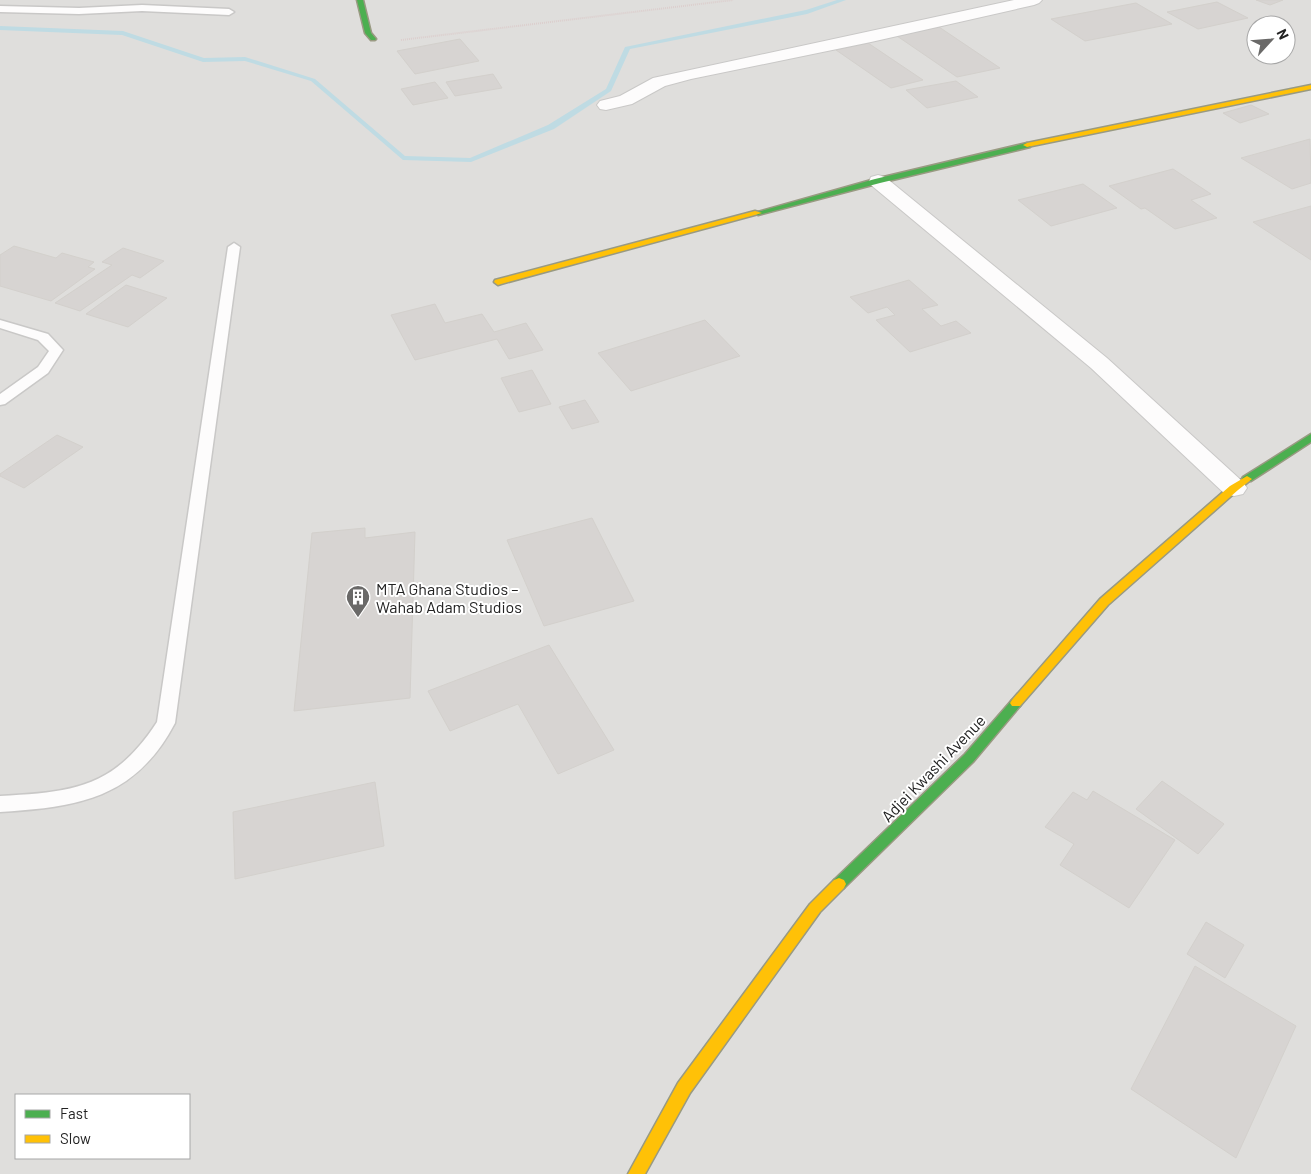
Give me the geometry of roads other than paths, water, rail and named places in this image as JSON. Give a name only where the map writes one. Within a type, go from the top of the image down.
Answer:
[{"type":"street","points":[[360,0],[368,32],[373,39]]},
{"type":"street","points":[[606,105],[626,100],[659,82],[691,74],[870,37],[1034,0]]},
{"type":"street","points":[[498,282],[878,181],[1049,140],[1311,88]]},
{"type":"street","points":[[878,181],[1099,363],[1234,488]]},
{"type":"street","name":"Adjei Kwashi Avenue","points":[[636,1174],[684,1088],[816,908],[969,758],[1104,602],[1234,488],[1311,437]]},
{"type":"lane","points":[[142,8],[151,0]]},
{"type":"lane","points":[[0,9],[79,11],[142,8],[228,12]]},
{"type":"lane","points":[[0,804],[50,801],[94,791],[128,772],[156,740],[166,723],[234,246]]},
{"type":"lane","points":[[0,324],[43,337],[56,350],[43,370],[0,401]]},
{"type":"waterway","points":[[0,28],[123,33],[203,60],[245,59],[313,80],[403,158],[471,160],[551,127],[609,90],[627,48],[807,12],[843,0]]},
{"type":"place","name":"MTA Ghana Studios – Wahab Adam Studios","points":[[358,618]]}]
